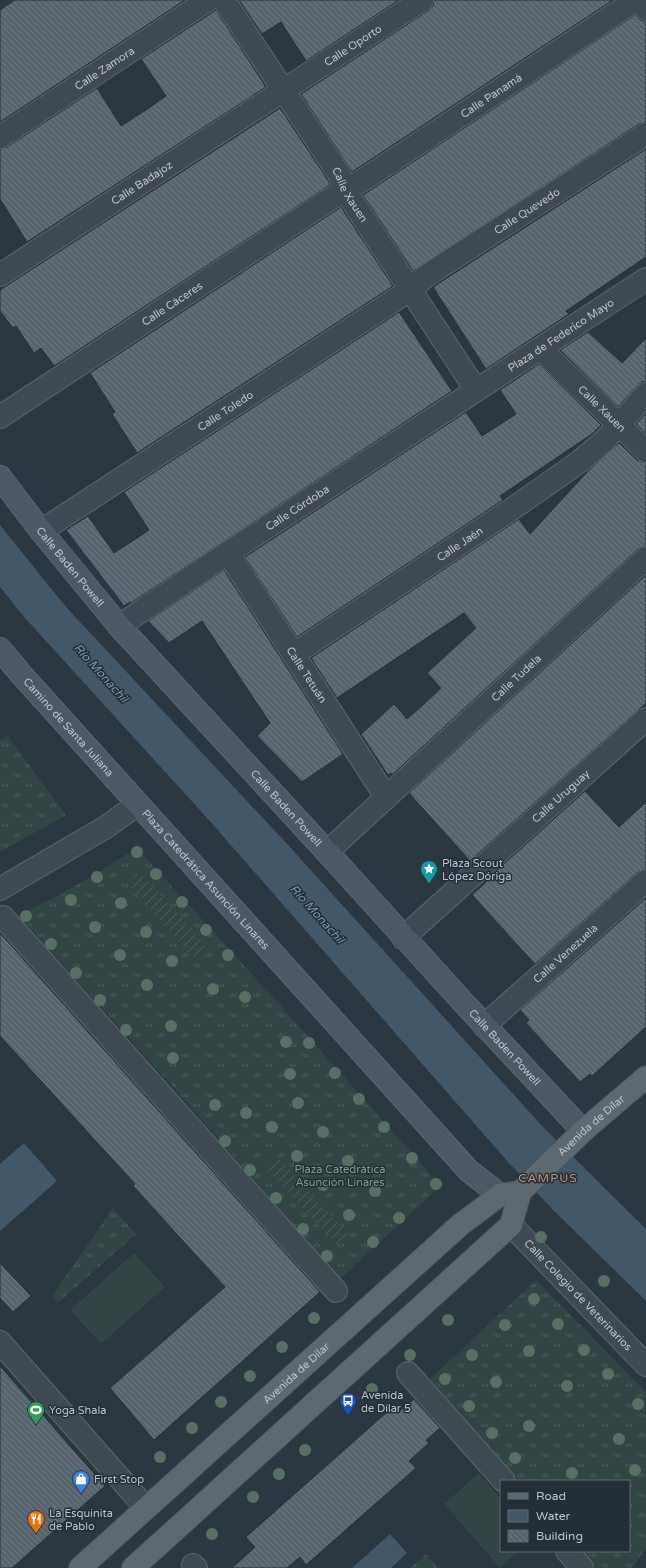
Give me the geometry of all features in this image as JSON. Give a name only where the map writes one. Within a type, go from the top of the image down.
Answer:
[{"type":"main road","name":"Calle Baden Powell","points":[[0,477],[41,531],[119,626],[327,852],[484,1026],[577,1136]]},
{"type":"main road","name":"Camino de Santa Juliana","points":[[0,649],[138,804]]},
{"type":"main road","name":"Plaza Catedrática Asunción Linares","points":[[138,804],[469,1171],[515,1191]]},
{"type":"main road","name":"Avenida de Dílar","points":[[80,1568],[460,1225],[515,1191],[646,1077]]},
{"type":"main road","points":[[133,1568],[511,1225],[515,1191]]},
{"type":"street","name":"Calle Zamora","points":[[0,137],[208,0]]},
{"type":"street","name":"Calle Xauen","points":[[224,0],[338,174],[344,190],[476,390]]},
{"type":"street","name":"Calle Oporto","points":[[283,90],[422,0]]},
{"type":"street","name":"Calle Panamá","points":[[344,190],[363,180],[636,0]]},
{"type":"street","name":"Calle Badajoz","points":[[0,275],[283,90]]},
{"type":"street","name":"Calle Quevedo","points":[[410,290],[426,276],[646,134]]},
{"type":"street","name":"Calle Cáceres","points":[[0,417],[344,190]]},
{"type":"street","name":"Plaza de Federico Mayo","points":[[476,390],[646,280]]},
{"type":"street","name":"Calle Toledo","points":[[41,531],[410,290]]},
{"type":"street","name":"Calle Xauen","points":[[541,348],[646,451]]},
{"type":"street","name":"Calle Córdoba","points":[[119,626],[476,390]]},
{"type":"street","points":[[618,425],[646,394]]},
{"type":"street","name":"Calle Jaén","points":[[294,654],[506,513],[579,462],[604,441],[618,425]]},
{"type":"street","name":"Calle Tetuán","points":[[228,553],[386,797]]},
{"type":"street","name":"Calle Tudela","points":[[386,797],[646,558]]},
{"type":"street","name":"Calle Uruguay","points":[[404,938],[646,719]]},
{"type":"street","points":[[327,852],[386,797]]},
{"type":"street","name":"Plaza Catedrática Asunción Linares","points":[[0,889],[106,828],[138,804]]},
{"type":"street","name":"Calle Venezuela","points":[[484,1026],[646,881]]},
{"type":"street","points":[[3,917],[336,1291]]},
{"type":"street","name":"Calle Colegio de Veterinarios","points":[[511,1225],[646,1365]]},
{"type":"street","points":[[0,1342],[146,1508]]},
{"type":"street","points":[[408,1373],[503,1480]]},
{"type":"street","points":[[568,1552],[582,1568]]},
{"type":"green space","points":[[8,736],[66,815],[0,852],[0,740]]},
{"type":"green space","name":"Plaza Catedrática Asunción Linares","points":[[137,848],[280,1005],[441,1186],[340,1279],[181,1096],[19,916],[82,882]]},
{"type":"green space","points":[[140,872],[210,950],[197,962],[127,883]]},
{"type":"green space","points":[[277,1156],[348,1234],[336,1245],[265,1167]]},
{"type":"green space","points":[[113,1208],[136,1234],[58,1303],[52,1296]]},
{"type":"green space","points":[[134,1253],[165,1287],[101,1344],[70,1310]]},
{"type":"green space","points":[[536,1280],[646,1392],[646,1548],[632,1568],[596,1568],[582,1552],[630,1552],[630,1480],[518,1480],[430,1379]]},
{"type":"green space","points":[[479,1473],[500,1498],[500,1552],[518,1552],[500,1568],[444,1504]]},
{"type":"green space","points":[[426,1554],[438,1568],[410,1568]]},
{"type":"water","name":"Río Monachil","points":[[0,525],[66,607],[289,846],[543,1127],[646,1229],[646,1301],[553,1210],[508,1162],[208,819],[25,618],[0,587]]},
{"type":"water","points":[[24,1143],[57,1181],[0,1231],[0,1164]]},
{"type":"water","points":[[390,1534],[407,1553],[391,1568],[352,1568]]},
{"type":"building","points":[[15,0],[185,0],[0,122],[0,10]]},
{"type":"building","points":[[239,0],[399,0],[306,61],[281,22],[262,34]]},
{"type":"building","points":[[434,0],[613,0],[352,172],[301,94],[429,10],[433,6]]},
{"type":"building","points":[[216,10],[266,87],[27,242],[0,199],[0,149],[7,147],[97,88],[121,126],[146,110],[166,96],[141,59]]},
{"type":"building","points":[[635,15],[640,20],[646,21],[646,122],[639,124],[413,271],[363,195]]},
{"type":"building","points":[[280,108],[330,185],[54,366],[41,348],[34,353],[16,326],[13,328],[0,311],[0,290]]},
{"type":"building","points":[[646,149],[646,257],[566,311],[569,314],[486,369],[433,287]]},
{"type":"building","points":[[341,207],[393,286],[137,453],[112,414],[115,412],[90,373]]},
{"type":"building","points":[[399,312],[452,391],[131,603],[130,602],[124,606],[66,530],[88,516],[114,553],[149,530],[124,492]]},
{"type":"building","points":[[588,332],[622,363],[646,338],[646,382],[642,382],[637,386],[618,407],[560,350]]},
{"type":"building","points":[[539,364],[601,425],[592,434],[500,496],[503,500],[297,637],[245,557],[466,412],[482,436],[516,414],[500,390]]},
{"type":"building","points":[[646,413],[646,434],[636,424]]},
{"type":"building","points":[[619,443],[637,460],[646,463],[646,546],[638,549],[392,775],[391,773],[388,775],[361,734],[394,704],[407,719],[424,704],[441,688],[427,673],[476,628],[464,613],[337,698],[311,658],[519,519],[530,534],[590,469]]},
{"type":"building","points":[[224,570],[343,754],[302,782],[257,736],[270,723],[202,621],[169,643],[148,621]]},
{"type":"building","points":[[646,575],[646,703],[470,861],[409,793]]},
{"type":"building","points":[[585,791],[619,827],[646,802],[646,869],[638,872],[535,964],[472,895],[487,881],[486,880]]},
{"type":"building","points":[[646,898],[646,1027],[592,1076],[590,1074],[580,1082],[526,1023],[529,1020],[520,1010]]},
{"type":"building","points":[[0,933],[320,1292],[154,1440],[110,1388],[225,1287],[133,1186],[135,1184],[0,1036]]},
{"type":"building","points":[[0,1263],[31,1296],[13,1312],[0,1298]]},
{"type":"building","points":[[0,1366],[105,1486],[12,1568],[0,1568]]},
{"type":"building","points":[[414,1399],[440,1428],[426,1440],[429,1443],[409,1461],[416,1468],[306,1565],[300,1557],[287,1568],[232,1568],[255,1547],[246,1537],[395,1405],[400,1411]]},
{"type":"place","name":"Plaza Scout López Dóriga","points":[[429,884]]},
{"type":"place","name":"Avenida de Dílar 5","points":[[348,1416]]},
{"type":"place","name":"Yoga Shala","points":[[36,1425]]},
{"type":"place","name":"First Stop","points":[[81,1494]]},
{"type":"place","name":"La Esquinita de Pablo","points":[[36,1534]]},
{"type":"district","name":"CAMPUS","points":[[548,1178]]}]
